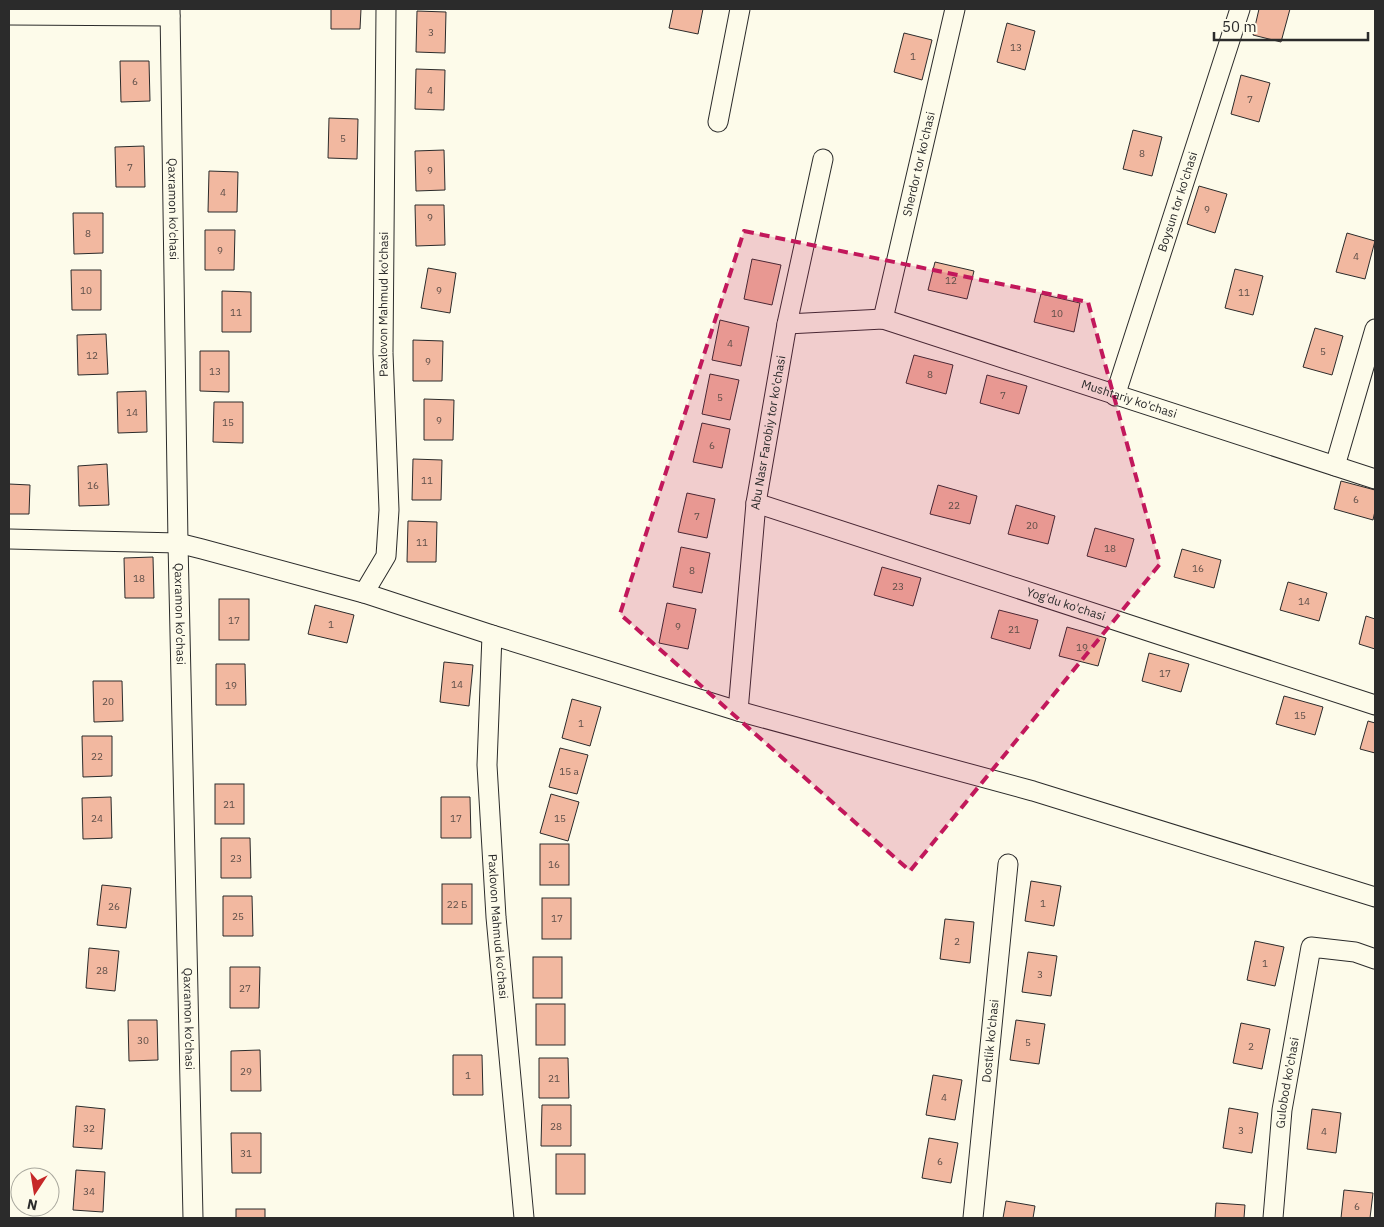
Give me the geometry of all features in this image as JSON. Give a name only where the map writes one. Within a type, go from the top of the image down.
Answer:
[{"type":"street","name":"Paxlovon Mahmud ko'chasi","points":[[364,593],[386,556],[389,510],[383,353],[386,9]]},
{"type":"street","points":[[718,122],[740,9]]},
{"type":"street","name":"Sherdor tor ko'chasi","points":[[883,319],[955,9]]},
{"type":"street","name":"Boysun tor ko'chasi","points":[[1115,396],[1240,9]]},
{"type":"street","points":[[9,16],[170,12]]},
{"type":"street","name":"Qaxramon ko'chasi","points":[[170,12],[178,543],[193,1218]]},
{"type":"street","name":"Abu Nasr Farobiy tor ko'chasi","points":[[738,711],[756,503],[787,324],[823,159]]},
{"type":"street","points":[[787,324],[883,319]]},
{"type":"street","name":"Mushtariy ko'chasi","points":[[883,319],[1375,479]]},
{"type":"street","points":[[1336,466],[1375,330]]},
{"type":"street","name":"Yog'du ko'chasi","points":[[756,503],[1375,705]]},
{"type":"street","points":[[9,539],[178,543],[364,593],[492,635],[738,711],[1033,791],[1375,897]]},
{"type":"street","name":"Paxlovon Mahmud ko'chasi","points":[[492,635],[487,775],[496,916],[524,1218]]},
{"type":"street","name":"Dostlik ko'chasi","points":[[973,1218],[1008,864]]},
{"type":"street","name":"Gulobod ko'chasi","points":[[1273,1218],[1282,1110],[1310,947],[1355,952],[1375,959]]},
{"type":"highlighted area","points":[[744,231],[1088,302],[1160,564],[910,871],[620,614]]},
{"type":"building","points":[[331,9],[361,9],[360,29],[331,29]]},
{"type":"building","points":[[673,9],[703,9],[698,34],[669,28]]},
{"type":"building","points":[[1259,9],[1290,9],[1281,42],[1253,35]]},
{"type":"building","points":[[417,11],[446,12],[445,53],[416,52]]},
{"type":"building","points":[[1007,23],[1035,31],[1025,70],[997,62]]},
{"type":"building","points":[[904,33],[932,40],[922,80],[894,72]]},
{"type":"building","points":[[120,61],[149,61],[150,101],[121,102]]},
{"type":"building","points":[[416,69],[445,70],[444,110],[415,109]]},
{"type":"building","points":[[1241,75],[1270,83],[1259,122],[1231,114]]},
{"type":"building","points":[[329,118],[358,119],[357,159],[328,158]]},
{"type":"building","points":[[1133,130],[1162,137],[1152,176],[1123,169]]},
{"type":"building","points":[[144,146],[145,187],[116,187],[115,147]]},
{"type":"building","points":[[444,150],[445,190],[416,191],[415,151]]},
{"type":"building","points":[[209,171],[238,172],[237,212],[208,212]]},
{"type":"building","points":[[1199,186],[1227,194],[1215,233],[1187,224]]},
{"type":"building","points":[[415,205],[444,205],[445,245],[416,246]]},
{"type":"building","points":[[73,213],[103,213],[103,253],[74,254]]},
{"type":"building","points":[[205,230],[235,230],[234,270],[205,270]]},
{"type":"building","points":[[1347,233],[1375,241],[1365,279],[1336,272]]},
{"type":"building","points":[[752,259],[781,265],[772,305],[744,299]]},
{"type":"building","points":[[935,262],[974,271],[967,299],[928,290]]},
{"type":"building","points":[[428,268],[456,273],[450,313],[421,308]]},
{"type":"building","points":[[1235,269],[1263,276],[1253,315],[1225,308]]},
{"type":"building","points":[[71,270],[101,270],[101,310],[72,310]]},
{"type":"building","points":[[222,291],[251,292],[251,332],[222,332]]},
{"type":"building","points":[[1041,294],[1080,303],[1074,332],[1034,322]]},
{"type":"building","points":[[720,320],[749,327],[741,366],[712,360]]},
{"type":"building","points":[[1315,328],[1343,336],[1332,375],[1303,367]]},
{"type":"building","points":[[106,334],[108,374],[78,375],[77,335]]},
{"type":"building","points":[[413,340],[443,341],[442,381],[413,381]]},
{"type":"building","points":[[200,351],[229,351],[229,392],[200,391]]},
{"type":"building","points":[[914,355],[953,365],[946,394],[906,383]]},
{"type":"building","points":[[710,374],[739,380],[730,420],[702,414]]},
{"type":"building","points":[[987,375],[1027,386],[1019,414],[980,403]]},
{"type":"building","points":[[146,391],[147,432],[118,433],[117,392]]},
{"type":"building","points":[[424,399],[454,400],[453,440],[424,440]]},
{"type":"building","points":[[214,402],[243,402],[243,443],[213,442]]},
{"type":"building","points":[[702,423],[730,429],[722,468],[693,462]]},
{"type":"building","points":[[413,459],[442,460],[441,500],[412,500]]},
{"type":"building","points":[[107,464],[109,505],[79,506],[78,466]]},
{"type":"building","points":[[1341,481],[1375,490],[1373,520],[1334,509]]},
{"type":"building","points":[[9,484],[30,485],[29,514],[9,514]]},
{"type":"building","points":[[938,485],[977,496],[970,524],[930,514]]},
{"type":"building","points":[[687,493],[715,499],[707,538],[678,532]]},
{"type":"building","points":[[1016,505],[1055,516],[1048,544],[1008,534]]},
{"type":"building","points":[[408,521],[437,522],[436,562],[407,562]]},
{"type":"building","points":[[1095,528],[1134,539],[1126,567],[1087,556]]},
{"type":"building","points":[[681,547],[710,553],[702,593],[673,587]]},
{"type":"building","points":[[1182,549],[1221,560],[1214,588],[1174,577]]},
{"type":"building","points":[[153,557],[154,598],[125,598],[124,558]]},
{"type":"building","points":[[882,567],[921,578],[913,606],[874,595]]},
{"type":"building","points":[[1288,582],[1327,593],[1319,621],[1280,610]]},
{"type":"building","points":[[219,599],[249,599],[249,640],[219,640]]},
{"type":"building","points":[[667,603],[696,609],[688,649],[659,643]]},
{"type":"building","points":[[315,605],[354,615],[347,643],[308,634]]},
{"type":"building","points":[[999,610],[1038,620],[1030,649],[991,638]]},
{"type":"building","points":[[1366,616],[1375,619],[1375,649],[1359,644]]},
{"type":"building","points":[[1067,627],[1106,638],[1098,666],[1059,656]]},
{"type":"building","points":[[1149,653],[1189,664],[1181,692],[1142,681]]},
{"type":"building","points":[[444,662],[473,665],[469,706],[440,702]]},
{"type":"building","points":[[216,664],[245,664],[246,705],[216,705]]},
{"type":"building","points":[[93,681],[122,681],[123,721],[94,722]]},
{"type":"building","points":[[1284,696],[1323,707],[1315,735],[1276,724]]},
{"type":"building","points":[[572,699],[601,707],[590,746],[562,738]]},
{"type":"building","points":[[1368,721],[1375,723],[1375,753],[1360,749]]},
{"type":"building","points":[[82,736],[112,736],[112,776],[83,777]]},
{"type":"building","points":[[560,748],[588,755],[577,794],[549,787]]},
{"type":"building","points":[[215,784],[244,784],[244,824],[215,824]]},
{"type":"building","points":[[551,794],[579,802],[568,841],[540,833]]},
{"type":"building","points":[[111,797],[112,838],[83,839],[82,798]]},
{"type":"building","points":[[441,797],[470,797],[471,838],[441,838]]},
{"type":"building","points":[[221,838],[250,838],[251,878],[221,878]]},
{"type":"building","points":[[540,844],[569,844],[569,885],[540,885]]},
{"type":"building","points":[[1031,881],[1061,886],[1054,926],[1025,921]]},
{"type":"building","points":[[442,884],[472,884],[472,924],[442,924]]},
{"type":"building","points":[[102,885],[131,888],[126,928],[97,925]]},
{"type":"building","points":[[223,896],[252,896],[253,936],[223,936]]},
{"type":"building","points":[[542,898],[571,898],[571,939],[542,939]]},
{"type":"building","points":[[945,919],[974,922],[970,963],[940,959]]},
{"type":"building","points":[[1255,941],[1284,947],[1275,986],[1247,980]]},
{"type":"building","points":[[89,948],[119,951],[115,991],[86,988]]},
{"type":"building","points":[[1028,952],[1057,956],[1051,996],[1022,992]]},
{"type":"building","points":[[533,957],[562,957],[562,998],[533,998]]},
{"type":"building","points":[[230,967],[260,967],[259,1008],[230,1008]]},
{"type":"building","points":[[536,1004],[565,1004],[565,1045],[536,1045]]},
{"type":"building","points":[[128,1020],[157,1020],[158,1060],[129,1061]]},
{"type":"building","points":[[1016,1020],[1045,1024],[1039,1064],[1010,1060]]},
{"type":"building","points":[[1241,1023],[1270,1029],[1262,1069],[1233,1063]]},
{"type":"building","points":[[260,1050],[261,1091],[231,1091],[231,1051]]},
{"type":"building","points":[[453,1055],[482,1055],[483,1095],[453,1095]]},
{"type":"building","points":[[539,1058],[568,1058],[569,1098],[539,1098]]},
{"type":"building","points":[[933,1075],[962,1080],[955,1120],[926,1115]]},
{"type":"building","points":[[542,1105],[571,1105],[571,1146],[541,1146]]},
{"type":"building","points":[[76,1106],[105,1109],[102,1149],[73,1147]]},
{"type":"building","points":[[1229,1108],[1258,1113],[1252,1153],[1223,1148]]},
{"type":"building","points":[[1312,1109],[1341,1113],[1336,1153],[1307,1149]]},
{"type":"building","points":[[231,1133],[261,1133],[261,1173],[232,1173]]},
{"type":"building","points":[[929,1138],[958,1143],[951,1183],[922,1178]]},
{"type":"building","points":[[556,1154],[585,1154],[585,1194],[556,1194]]},
{"type":"building","points":[[76,1170],[105,1172],[103,1212],[73,1210]]},
{"type":"building","points":[[1344,1190],[1373,1193],[1370,1218],[1341,1218]]},
{"type":"building","points":[[1006,1201],[1035,1206],[1033,1218],[1003,1218]]},
{"type":"building","points":[[1216,1203],[1245,1205],[1244,1218],[1215,1218]]},
{"type":"building","points":[[236,1209],[265,1209],[265,1218],[236,1218]]}]
